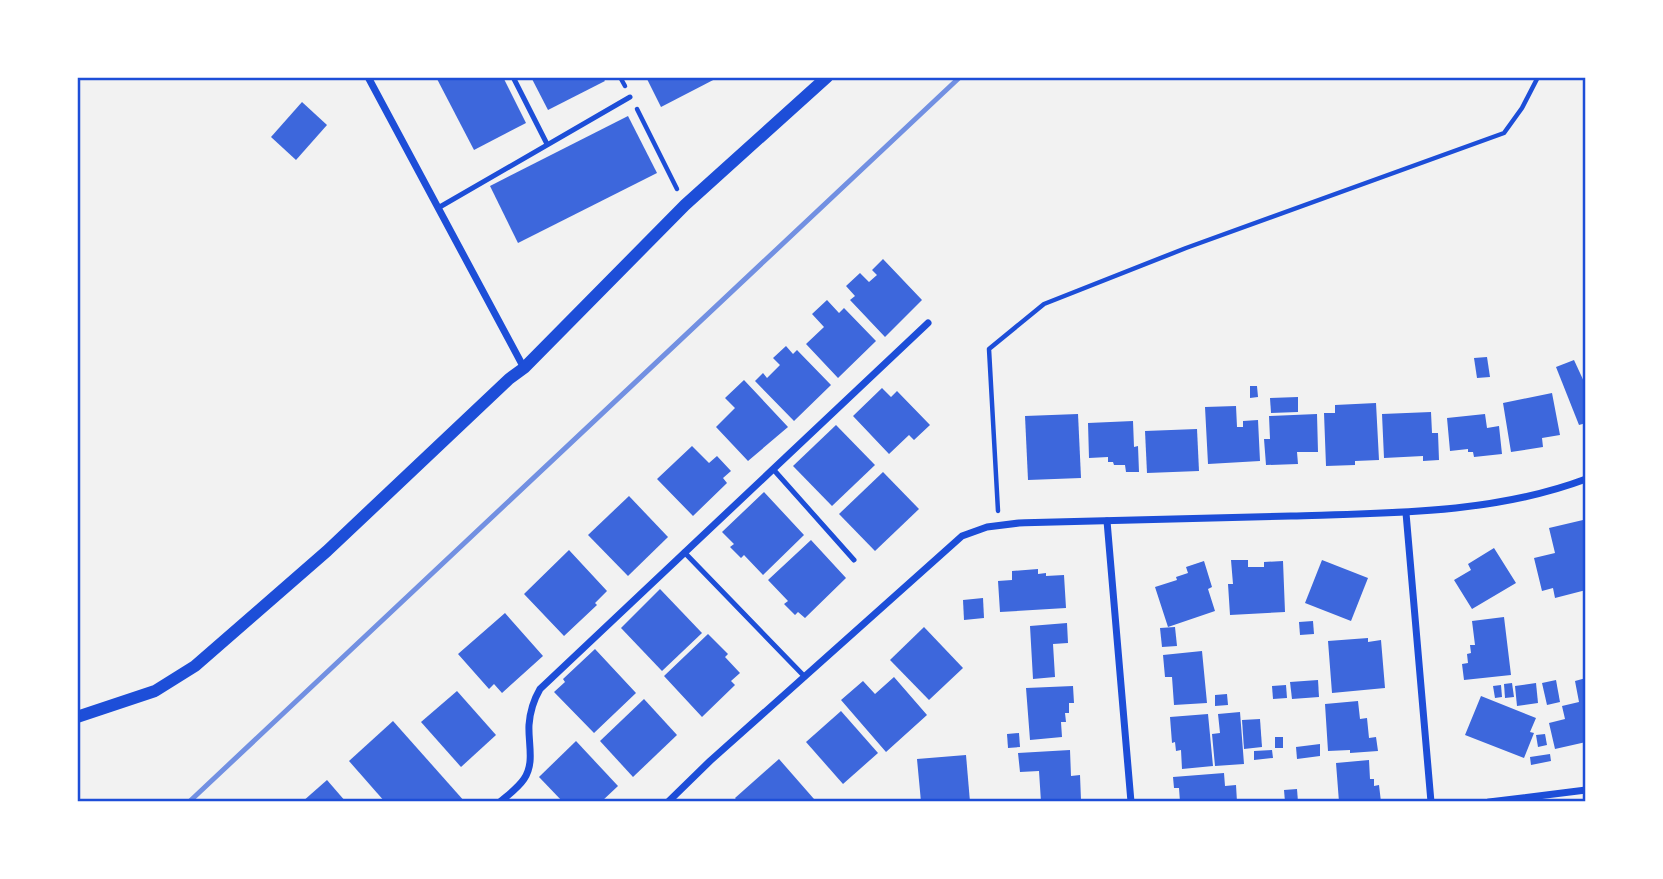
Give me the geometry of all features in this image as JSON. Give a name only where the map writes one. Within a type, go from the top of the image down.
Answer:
[{"type":"street","points":[[368,77],[524,368]]},
{"type":"street","points":[[77,717],[155,691],[195,666],[327,551],[509,379],[524,368],[685,205],[827,77]]},
{"type":"street","points":[[500,802],[523,781],[526,774],[530,760],[528,726],[531,705],[540,689],[928,323]]},
{"type":"street","points":[[668,802],[710,761],[962,536],[987,527],[1019,523],[1406,513],[1507,500],[1557,490],[1586,479]]},
{"type":"street","points":[[1406,513],[1431,802]]},
{"type":"street","points":[[1107,521],[1131,802]]},
{"type":"street","points":[[1489,802],[1586,790]]},
{"type":"lane","points":[[513,77],[547,144]]},
{"type":"lane","points":[[438,208],[631,97]]},
{"type":"lane","points":[[773,470],[854,560]]},
{"type":"lane","points":[[684,552],[805,677]]},
{"type":"path","points":[[620,77],[685,205]]},
{"type":"path","points":[[996,492],[989,349],[1044,304],[1186,248],[1504,133],[1522,108],[1538,77]]},
{"type":"building","points":[[436,77],[503,77],[526,123],[474,150]]},
{"type":"building","points":[[531,77],[602,77],[605,81],[548,110]]},
{"type":"building","points":[[646,77],[719,77],[661,107]]},
{"type":"building","points":[[302,102],[327,125],[296,160],[271,137]]},
{"type":"building","points":[[628,116],[657,173],[518,243],[490,186]]},
{"type":"building","points":[[883,259],[922,300],[885,337],[850,300],[855,296],[846,286],[860,273],[869,282],[877,275],[872,270]]},
{"type":"building","points":[[827,300],[839,313],[844,308],[876,341],[838,378],[806,344],[824,327],[812,314]]},
{"type":"building","points":[[786,346],[793,354],[797,350],[831,385],[794,421],[755,381],[763,373],[767,378],[780,365],[773,358]]},
{"type":"building","points":[[1487,357],[1490,377],[1477,378],[1474,358]]},
{"type":"building","points":[[1574,360],[1586,386],[1586,423],[1579,425],[1556,367]]},
{"type":"building","points":[[744,380],[788,427],[748,461],[716,427],[735,408],[725,398]]},
{"type":"building","points":[[1250,386],[1257,386],[1258,397],[1250,398]]},
{"type":"building","points":[[882,388],[891,397],[897,391],[930,425],[914,440],[909,435],[889,454],[853,416]]},
{"type":"building","points":[[1552,393],[1560,435],[1542,438],[1543,447],[1511,452],[1503,403]]},
{"type":"building","points":[[1298,397],[1298,412],[1271,413],[1270,398]]},
{"type":"building","points":[[1376,403],[1379,460],[1355,461],[1355,465],[1326,466],[1324,413],[1335,413],[1335,405]]},
{"type":"building","points":[[1236,406],[1237,427],[1243,427],[1243,421],[1258,420],[1260,461],[1208,464],[1205,407]]},
{"type":"building","points":[[1431,412],[1432,433],[1438,433],[1439,460],[1423,461],[1423,456],[1384,458],[1382,414]]},
{"type":"building","points":[[1078,414],[1081,478],[1028,480],[1025,416]]},
{"type":"building","points":[[1317,414],[1318,452],[1297,452],[1298,464],[1266,465],[1264,439],[1270,439],[1269,416]]},
{"type":"building","points":[[1485,414],[1487,428],[1499,426],[1502,454],[1474,457],[1473,452],[1468,452],[1468,449],[1450,451],[1447,418]]},
{"type":"building","points":[[1133,421],[1139,472],[1126,472],[1125,465],[1114,465],[1113,462],[1108,462],[1108,457],[1089,458],[1088,423]]},
{"type":"building","points":[[836,425],[875,465],[832,506],[793,466]]},
{"type":"building","points":[[1197,429],[1199,471],[1147,473],[1145,431]]},
{"type":"building","points":[[692,446],[709,463],[717,456],[731,471],[723,478],[727,483],[693,516],[657,479]]},
{"type":"building","points":[[883,472],[919,509],[875,551],[839,514]]},
{"type":"building","points":[[764,492],[804,535],[763,575],[744,555],[741,558],[730,547],[734,544],[722,532]]},
{"type":"building","points":[[629,496],[668,537],[628,576],[588,535]]},
{"type":"building","points":[[1583,520],[1586,531],[1586,590],[1555,598],[1553,588],[1542,591],[1534,558],[1555,553],[1549,528]]},
{"type":"building","points":[[811,540],[846,578],[805,618],[798,612],[795,615],[784,604],[788,601],[768,580]]},
{"type":"building","points":[[1494,548],[1516,583],[1472,609],[1454,580],[1471,570],[1468,564]]},
{"type":"building","points":[[569,550],[607,591],[595,603],[597,605],[564,636],[524,594]]},
{"type":"building","points":[[1231,560],[1248,560],[1248,567],[1264,567],[1264,562],[1283,561],[1285,612],[1230,615],[1228,584],[1233,584]]},
{"type":"building","points":[[1322,560],[1368,578],[1351,621],[1305,603]]},
{"type":"building","points":[[1204,561],[1212,587],[1208,589],[1215,611],[1168,627],[1155,587],[1177,580],[1176,577],[1188,573],[1186,567]]},
{"type":"building","points":[[1038,569],[1038,574],[1046,573],[1046,576],[1064,575],[1066,608],[1000,612],[998,581],[1012,580],[1012,571]]},
{"type":"building","points":[[660,589],[702,633],[662,671],[621,628]]},
{"type":"building","points":[[983,598],[984,618],[964,620],[963,600]]},
{"type":"building","points":[[505,613],[543,656],[502,693],[494,684],[489,689],[458,654]]},
{"type":"building","points":[[1504,617],[1511,675],[1464,680],[1462,664],[1468,663],[1470,645],[1475,645],[1472,621]]},
{"type":"building","points":[[1313,621],[1314,634],[1300,635],[1299,622]]},
{"type":"building","points":[[1067,623],[1068,643],[1053,644],[1055,677],[1033,679],[1030,626]]},
{"type":"building","points":[[924,627],[963,668],[929,700],[890,660]]},
{"type":"building","points":[[1175,627],[1177,646],[1162,647],[1160,628]]},
{"type":"building","points":[[708,634],[728,654],[725,657],[740,673],[731,681],[735,685],[702,717],[664,676]]},
{"type":"building","points":[[1368,638],[1368,642],[1381,640],[1385,688],[1332,693],[1328,641]]},
{"type":"building","points":[[595,649],[636,693],[594,733],[554,692],[565,682],[563,679]]},
{"type":"building","points":[[1202,651],[1207,703],[1174,705],[1172,677],[1165,677],[1163,655]]},
{"type":"building","points":[[894,677],[927,715],[886,752],[841,700],[863,681],[875,694]]},
{"type":"building","points":[[1586,678],[1586,742],[1555,749],[1549,723],[1565,719],[1562,706],[1579,702],[1575,681]]},
{"type":"building","points":[[1318,680],[1319,697],[1292,699],[1290,682]]},
{"type":"building","points":[[1556,680],[1560,702],[1547,705],[1542,683]]},
{"type":"building","points":[[1512,683],[1514,697],[1505,698],[1504,684]]},
{"type":"building","points":[[1536,683],[1538,703],[1517,706],[1515,686]]},
{"type":"building","points":[[1286,685],[1287,698],[1273,699],[1272,686]]},
{"type":"building","points":[[1501,685],[1502,697],[1495,698],[1493,686]]},
{"type":"building","points":[[1073,686],[1074,703],[1069,703],[1069,713],[1065,713],[1066,722],[1061,722],[1062,737],[1030,740],[1026,688]]},
{"type":"building","points":[[457,691],[496,735],[461,767],[421,722]]},
{"type":"building","points":[[1227,694],[1228,705],[1215,706],[1215,695]]},
{"type":"building","points":[[1481,696],[1536,718],[1530,732],[1534,733],[1524,758],[1465,735]]},
{"type":"building","points":[[644,699],[677,735],[633,777],[600,741]]},
{"type":"building","points":[[1358,701],[1360,719],[1367,718],[1369,738],[1376,737],[1378,751],[1328,751],[1325,704]]},
{"type":"building","points":[[841,711],[878,753],[843,784],[806,742]]},
{"type":"building","points":[[1240,712],[1244,764],[1215,766],[1212,734],[1220,733],[1218,714]]},
{"type":"building","points":[[1208,714],[1213,766],[1182,769],[1181,750],[1176,751],[1175,742],[1172,743],[1170,717]]},
{"type":"building","points":[[1260,719],[1262,747],[1244,749],[1242,720]]},
{"type":"building","points":[[393,721],[465,802],[385,802],[349,761]]},
{"type":"building","points":[[1019,733],[1020,747],[1008,748],[1007,734]]},
{"type":"building","points":[[1545,734],[1547,745],[1538,747],[1536,735]]},
{"type":"building","points":[[1275,737],[1283,737],[1283,748],[1275,748]]},
{"type":"building","points":[[576,741],[618,786],[601,802],[563,802],[539,777]]},
{"type":"building","points":[[1320,744],[1320,756],[1297,759],[1296,747]]},
{"type":"building","points":[[1070,750],[1071,776],[1080,775],[1081,800],[1041,802],[1039,771],[1020,772],[1018,753]]},
{"type":"building","points":[[1272,750],[1273,758],[1254,760],[1254,751]]},
{"type":"building","points":[[1550,754],[1551,761],[1531,765],[1530,757]]},
{"type":"building","points":[[966,755],[970,802],[921,802],[917,759]]},
{"type":"building","points":[[779,759],[814,799],[811,802],[738,802],[735,798]]},
{"type":"building","points":[[1369,760],[1370,779],[1374,779],[1374,786],[1379,785],[1381,802],[1339,802],[1336,763]]},
{"type":"building","points":[[1224,773],[1225,786],[1236,785],[1237,802],[1180,802],[1179,788],[1174,788],[1173,777]]},
{"type":"building","points":[[327,780],[346,802],[302,802]]},
{"type":"building","points":[[1297,789],[1298,802],[1285,802],[1284,790]]},
{"type":"railway","points":[[189,802],[960,77]]}]
